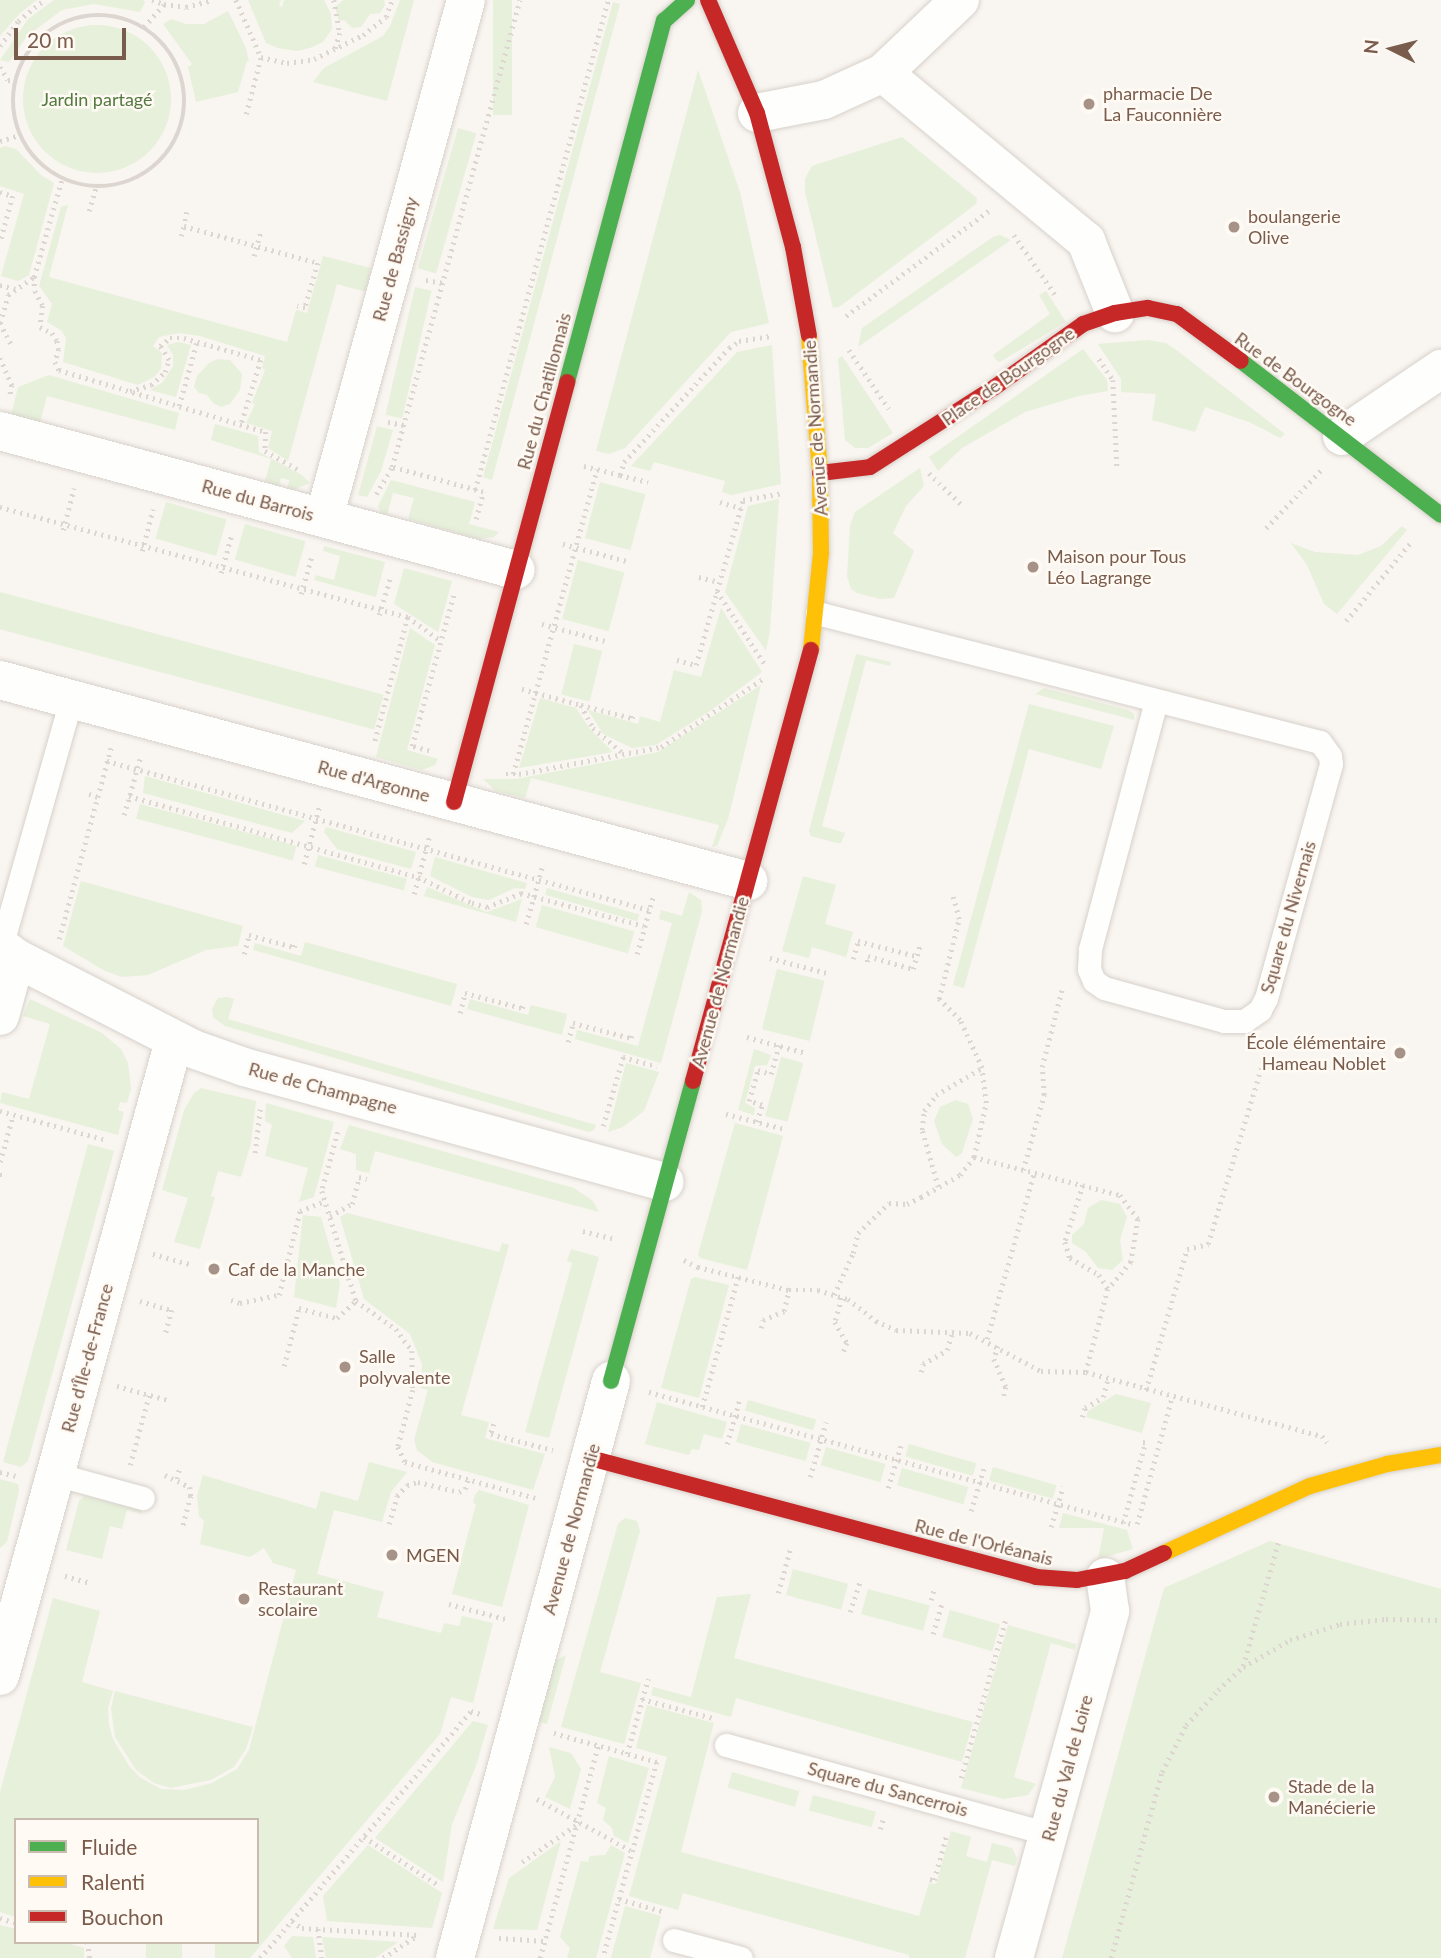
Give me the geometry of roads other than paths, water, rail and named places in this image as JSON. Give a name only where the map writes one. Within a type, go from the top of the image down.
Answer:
[{"type":"street","name":"Rue de Bassigny","points":[[318,534],[466,0]]},
{"type":"street","name":"Rue du Chatillonnais","points":[[452,790],[487,680],[664,21],[687,0]]},
{"type":"street","name":"Avenue de Normandie","points":[[441,1947],[518,1724],[809,660],[817,613],[821,553],[820,473],[809,330],[793,247],[757,113],[708,0]]},
{"type":"street","points":[[757,113],[824,100],[883,73],[935,27],[960,0]]},
{"type":"street","points":[[883,73],[1086,241],[1115,313]]},
{"type":"street","name":"Rue de Bourgogne","points":[[1115,313],[1148,308],[1177,314],[1342,436],[1439,513]]},
{"type":"street","name":"Place de Bourgogne","points":[[820,473],[850,471],[881,460],[995,387],[1078,328],[1115,313]]},
{"type":"street","points":[[1342,436],[1441,369]]},
{"type":"street","name":"Rue du Barrois","points":[[0,431],[318,534],[521,552]]},
{"type":"street","name":"Rue d'Argonne","points":[[0,680],[330,769],[452,790],[663,859],[748,881]]},
{"type":"street","points":[[0,1016],[5,950]]},
{"type":"street","name":"Rue de Champagne","points":[[5,950],[174,1041],[244,1067],[665,1182]]},
{"type":"street","name":"Rue d'Île-de-France","points":[[0,1676],[174,1041]]},
{"type":"street","name":"Rue de l'Orléanais","points":[[590,1458],[1023,1574],[1065,1580],[1105,1577],[1154,1559],[1289,1494],[1352,1474],[1441,1455]]},
{"type":"street","name":"Rue du Val de Loire","points":[[1014,1958],[1110,1611],[1105,1577]]},
{"type":"lane","name":"Square du Nivernais","points":[[817,613],[1320,742],[1330,756],[1331,764],[1266,998],[1260,1010],[1244,1021],[1224,1021],[1104,988],[1094,981],[1088,969],[1090,949],[1156,701]]},
{"type":"lane","points":[[5,950],[71,699]]},
{"type":"lane","points":[[55,1474],[143,1498]]},
{"type":"lane","name":"Square du Sancerrois","points":[[726,1745],[1049,1833]]},
{"type":"lane","points":[[674,1940],[741,1958]]},
{"type":"place","name":"pharmacie De La Fauconnière","points":[[1089,104]]},
{"type":"place","name":"boulangerie Olive","points":[[1234,227]]},
{"type":"place","name":"Maison pour Tous Léo Lagrange","points":[[1033,567]]},
{"type":"place","name":"École élémentaire Hameau Noblet","points":[[1400,1053]]},
{"type":"place","name":"Caf de la Manche","points":[[214,1269]]},
{"type":"place","name":"Salle polyvalente","points":[[345,1367]]},
{"type":"place","name":"MGEN","points":[[392,1555]]},
{"type":"place","name":"Restaurant scolaire","points":[[244,1599]]},
{"type":"place","name":"Stade de la Manécierie","points":[[1274,1797]]},
{"type":"park label","name":"Jardin partagé","points":[[97,99]]}]
